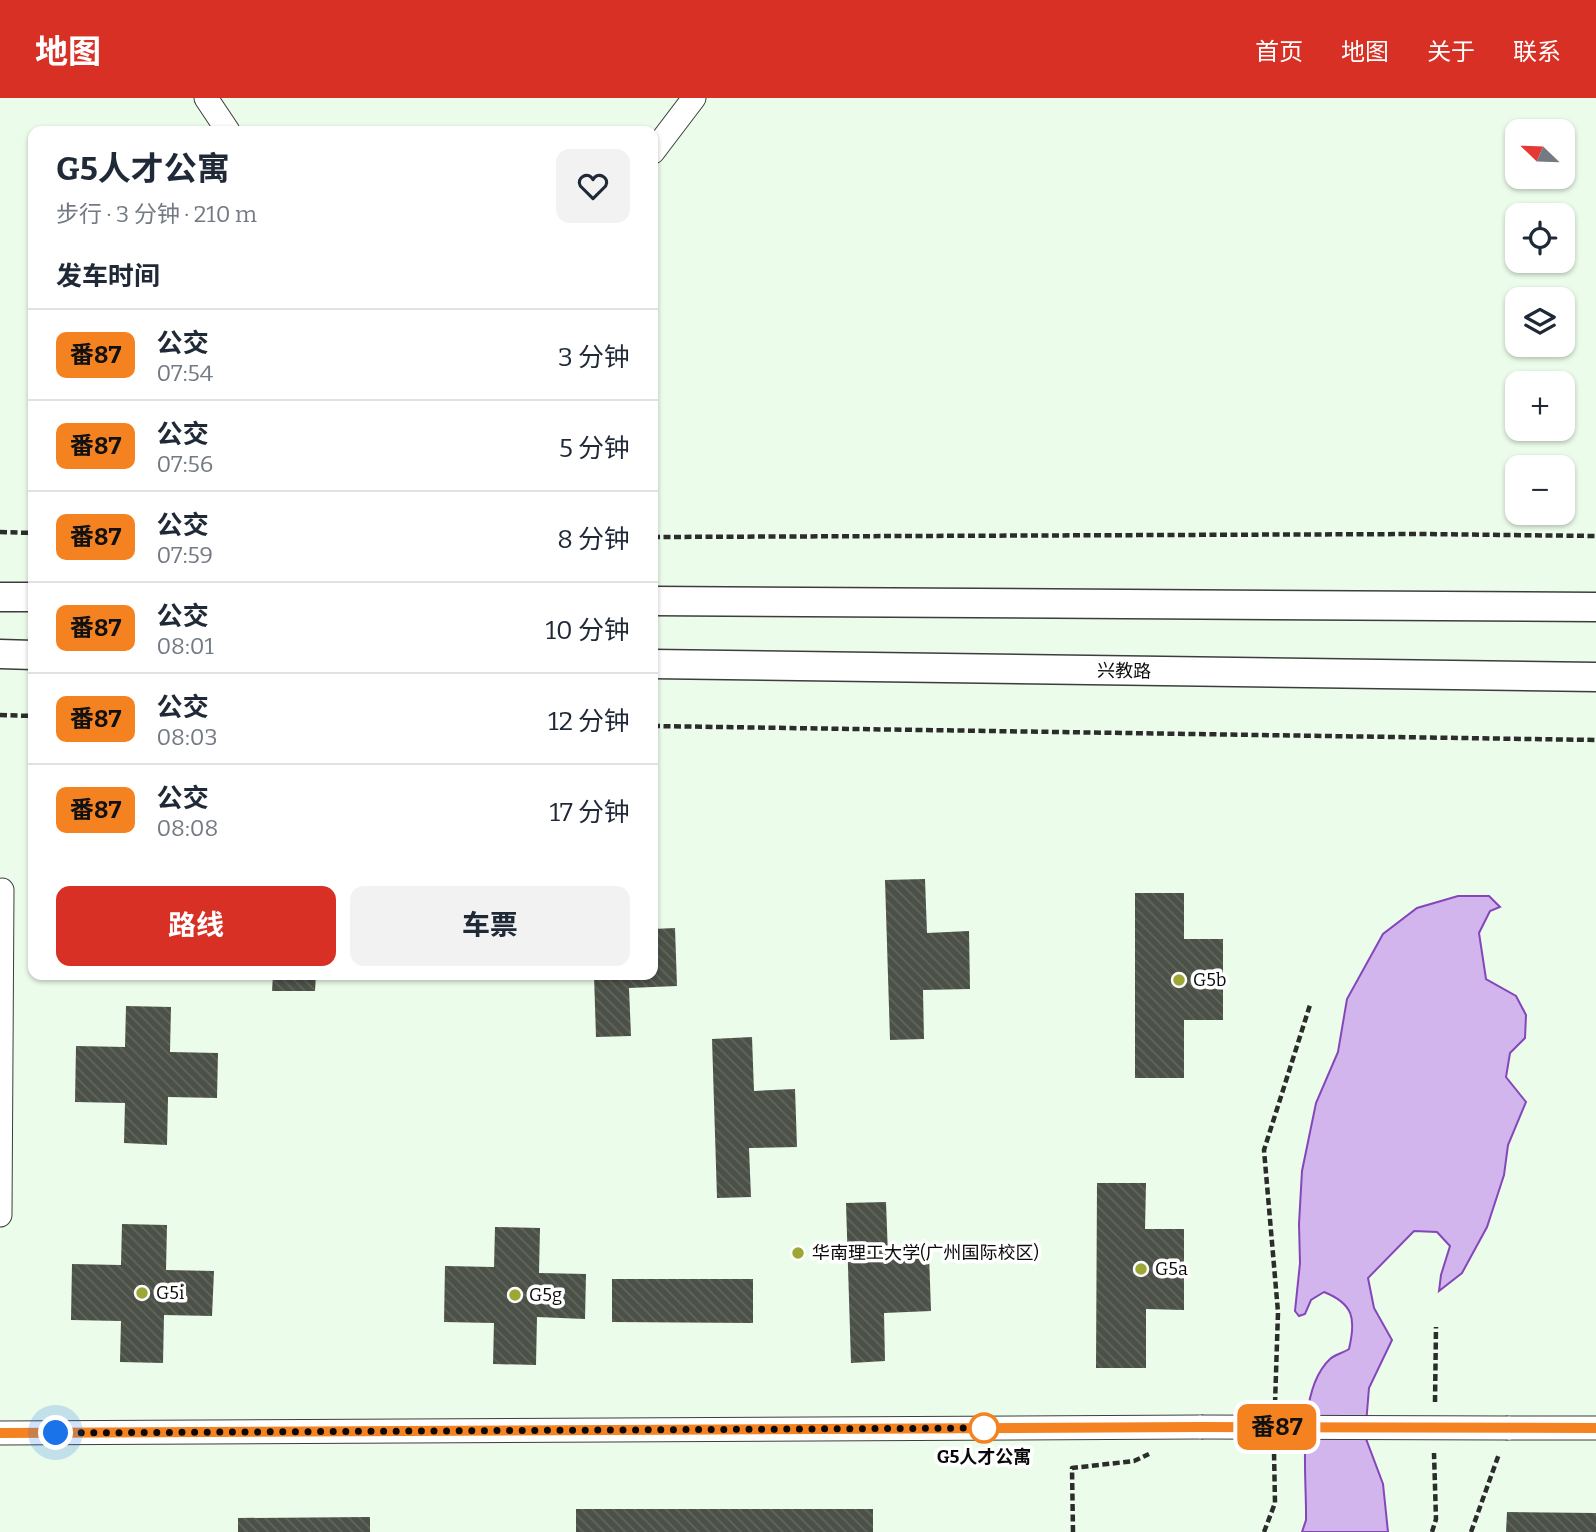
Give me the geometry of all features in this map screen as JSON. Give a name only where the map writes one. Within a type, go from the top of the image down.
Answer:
[{"type":"street","points":[[206,98],[225,126]]},
{"type":"street","points":[[658,145],[694,98]]},
{"type":"street","points":[[0,597],[28,597]]},
{"type":"street","points":[[658,601],[1596,607]]},
{"type":"street","points":[[0,654],[28,654]]},
{"type":"street","name":"兴教路","points":[[658,664],[1596,677]]},
{"type":"street","points":[[0,1215],[2,890]]},
{"type":"street","points":[[0,1433],[1200,1427],[1596,1428]]},
{"type":"path","points":[[0,532],[28,533]]},
{"type":"path","points":[[658,537],[1422,534],[1596,536]]},
{"type":"path","points":[[0,715],[28,716]]},
{"type":"path","points":[[658,726],[1596,740]]},
{"type":"path","points":[[1275,1408],[1278,1312],[1265,1150],[1310,1005]]},
{"type":"path","points":[[1471,1532],[1508,1428]]},
{"type":"path","points":[[1264,1532],[1275,1503],[1274,1449]]},
{"type":"path","points":[[1072,1468],[1073,1532]]},
{"type":"shaded area","points":[[1458,896],[1489,896],[1500,907],[1490,911],[1479,933],[1486,979],[1516,996],[1526,1015],[1525,1038],[1510,1053],[1506,1077],[1526,1102],[1508,1145],[1504,1175],[1487,1227],[1462,1273],[1439,1291],[1450,1246],[1437,1232],[1414,1231],[1368,1278],[1374,1308],[1392,1340],[1369,1388],[1365,1436],[1383,1484],[1388,1532],[1302,1532],[1306,1520],[1305,1435],[1312,1392],[1319,1374],[1330,1359],[1349,1349],[1352,1329],[1347,1307],[1324,1292],[1311,1300],[1305,1314],[1299,1316],[1295,1311],[1300,1263],[1302,1171],[1316,1103],[1338,1052],[1347,999],[1383,934],[1417,908]]},
{"type":"building","points":[[925,879],[927,933],[969,931],[970,989],[923,990],[924,1039],[890,1040],[885,880]]},
{"type":"building","name":"G5b","points":[[1135,893],[1184,893],[1184,939],[1223,939],[1223,1020],[1184,1020],[1184,1078],[1135,1078]]},
{"type":"building","points":[[675,928],[677,986],[629,988],[631,1036],[596,1037],[594,980],[658,980],[658,929]]},
{"type":"building","points":[[273,980],[316,980],[315,991],[272,991]]},
{"type":"building","points":[[126,1006],[171,1007],[170,1052],[218,1053],[217,1098],[168,1097],[167,1145],[124,1143],[125,1103],[75,1102],[76,1046],[125,1047]]},
{"type":"building","points":[[752,1037],[754,1091],[795,1089],[797,1147],[749,1148],[751,1197],[717,1198],[712,1039]]},
{"type":"building","name":"G5a","points":[[1097,1183],[1146,1183],[1145,1229],[1184,1229],[1184,1310],[1146,1309],[1146,1368],[1096,1368]]},
{"type":"building","points":[[886,1202],[888,1255],[929,1254],[931,1311],[884,1313],[885,1361],[851,1363],[846,1203]]},
{"type":"building","name":"G5i","points":[[122,1224],[167,1225],[166,1270],[214,1271],[212,1316],[164,1315],[163,1363],[120,1362],[121,1321],[71,1320],[72,1264],[121,1265]]},
{"type":"building","name":"G5g","points":[[495,1227],[540,1228],[539,1273],[586,1274],[585,1319],[537,1317],[536,1365],[493,1364],[494,1323],[444,1322],[445,1266],[494,1267]]},
{"type":"building","points":[[612,1279],[753,1279],[753,1323],[612,1322]]},
{"type":"building","points":[[576,1509],[873,1509],[873,1532],[576,1532]]},
{"type":"building","points":[[1507,1512],[1596,1513],[1596,1532],[1506,1532]]},
{"type":"building","points":[[370,1517],[370,1532],[238,1532],[238,1518]]},
{"type":"bus line","name":"番87","points":[[0,1433],[1200,1427],[1596,1428]]},
{"type":"place","name":"G5b","points":[[1179,980]]},
{"type":"place","name":"华南理工大学(广州国际校区)","points":[[798,1253]]},
{"type":"place","name":"G5a","points":[[1141,1269]]},
{"type":"place","name":"G5i","points":[[142,1293]]},
{"type":"place","name":"G5g","points":[[515,1295]]},
{"type":"place","name":"G5人才公寓","points":[[984,1428]]},
{"type":"route","points":[[56,1433],[984,1428]]}]
